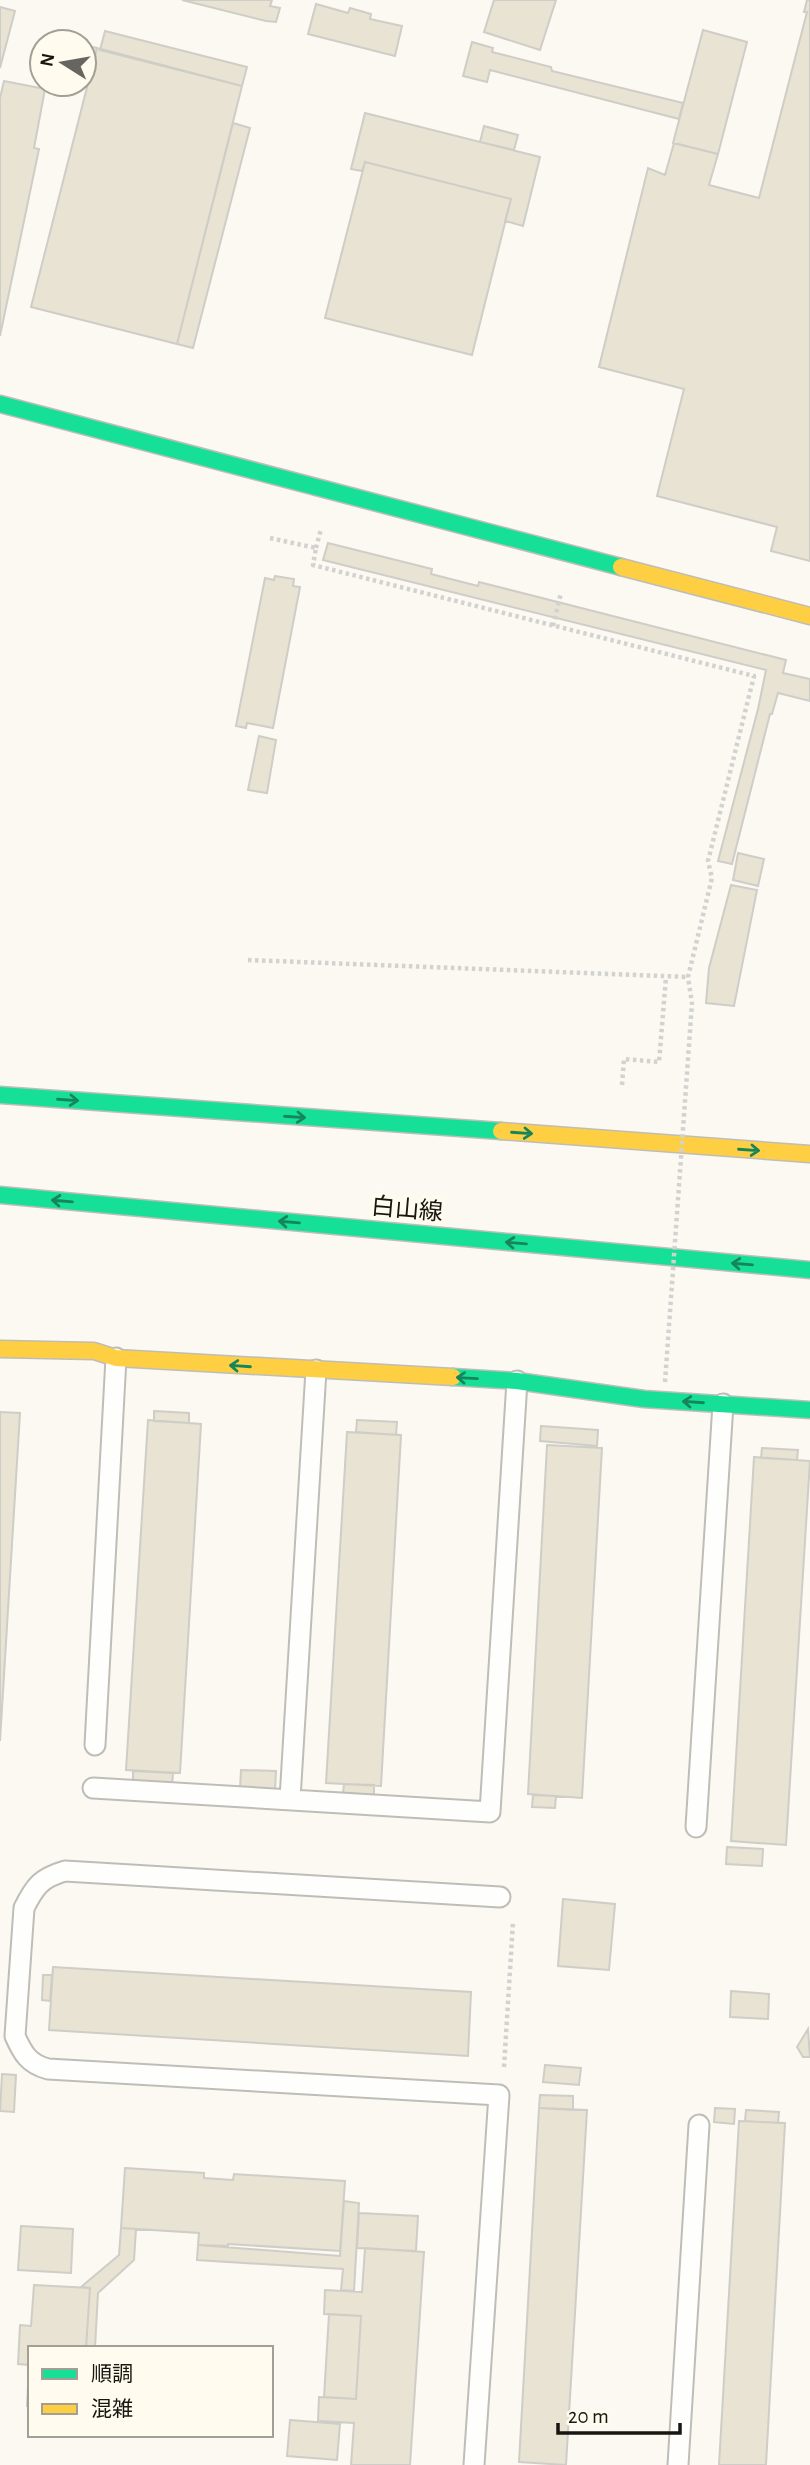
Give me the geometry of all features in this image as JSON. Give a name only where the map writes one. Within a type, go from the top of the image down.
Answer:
[{"type":"street","points":[[0,404],[810,616]]},
{"type":"street","points":[[0,1095],[810,1154]]},
{"type":"street","name":"白山線","points":[[0,1195],[810,1270]]},
{"type":"street","points":[[0,1349],[94,1352],[116,1358],[517,1381],[644,1399],[810,1410]]},
{"type":"lane","points":[[95,1745],[116,1358]]},
{"type":"lane","points":[[290,1799],[316,1370]]},
{"type":"lane","points":[[93,1788],[489,1812],[517,1381]]},
{"type":"lane","points":[[696,1827],[723,1404]]},
{"type":"lane","points":[[474,2465],[499,2095],[48,2069],[34,2066],[22,2054],[16,2036],[24,1908],[33,1889],[48,1876],[65,1871],[500,1897]]},
{"type":"lane","points":[[678,2465],[699,2125]]},
{"type":"path","points":[[321,528],[313,565],[754,676],[708,861],[712,878],[688,977],[692,1003],[665,1382]]},
{"type":"path","points":[[270,538],[316,548]]},
{"type":"path","points":[[553,626],[562,590]]},
{"type":"path","points":[[248,960],[688,977]]},
{"type":"path","points":[[622,1085],[624,1059],[659,1062],[666,977]]},
{"type":"path","points":[[499,2095],[503,2082],[513,1916],[512,1900],[500,1897]]},
{"type":"building","points":[[182,0],[272,0],[270,6],[280,8],[276,22]]},
{"type":"building","points":[[494,0],[556,0],[540,50],[484,32]]},
{"type":"building","points":[[807,0],[810,0],[810,561],[771,551],[777,527],[657,496],[684,389],[599,367],[648,168],[665,175],[674,143],[718,154],[709,185],[759,198],[807,12],[804,12]]},
{"type":"building","points":[[316,4],[348,13],[350,8],[371,14],[370,19],[402,26],[395,56],[308,34]]},
{"type":"building","points":[[0,7],[15,11],[0,68]]},
{"type":"building","points":[[703,30],[747,42],[718,154],[673,143]]},
{"type":"building","points":[[105,31],[247,67],[242,86],[100,50]]},
{"type":"building","points":[[472,42],[493,48],[492,52],[551,67],[552,71],[683,103],[679,119],[490,70],[487,82],[463,76]]},
{"type":"building","points":[[98,48],[242,86],[177,344],[31,307],[84,98],[98,98]]},
{"type":"building","points":[[4,81],[28,86],[28,98],[43,98],[34,148],[39,149],[0,336],[0,98]]},
{"type":"building","points":[[365,113],[540,157],[523,226],[505,221],[511,199],[365,162],[362,171],[351,169]]},
{"type":"building","points":[[233,123],[250,128],[193,348],[177,344]]},
{"type":"building","points":[[484,126],[518,135],[514,150],[480,142]]},
{"type":"building","points":[[365,162],[511,199],[472,355],[325,318]]},
{"type":"building","points":[[328,543],[432,569],[431,574],[478,586],[479,582],[786,660],[783,673],[810,679],[810,701],[778,693],[770,714],[732,864],[718,861],[766,670],[323,560]]},
{"type":"building","points":[[275,576],[294,579],[293,586],[300,587],[273,728],[247,723],[246,728],[236,726],[265,578],[274,580]]},
{"type":"building","points":[[259,736],[276,740],[267,793],[248,790]]},
{"type":"building","points":[[738,853],[764,859],[758,886],[733,880]]},
{"type":"building","points":[[731,885],[757,890],[734,1006],[706,1003],[709,968]]},
{"type":"building","points":[[154,1411],[189,1413],[189,1423],[154,1421]]},
{"type":"building","points":[[0,1412],[20,1413],[0,1741]]},
{"type":"building","points":[[148,1420],[201,1424],[180,1773],[126,1770]]},
{"type":"building","points":[[357,1420],[397,1422],[396,1435],[356,1432]]},
{"type":"building","points":[[541,1426],[598,1430],[597,1446],[540,1441]]},
{"type":"building","points":[[347,1432],[401,1435],[381,1786],[326,1783]]},
{"type":"building","points":[[547,1445],[602,1448],[582,1798],[528,1794]]},
{"type":"building","points":[[762,1448],[798,1450],[797,1460],[761,1458]]},
{"type":"building","points":[[754,1457],[810,1461],[786,1845],[731,1841]]},
{"type":"building","points":[[241,1770],[276,1771],[275,1791],[240,1789]]},
{"type":"building","points":[[133,1771],[173,1773],[172,1786],[133,1784]]},
{"type":"building","points":[[344,1784],[374,1785],[374,1795],[343,1793]]},
{"type":"building","points":[[533,1795],[556,1796],[555,1808],[532,1807]]},
{"type":"building","points":[[727,1847],[763,1849],[762,1866],[726,1864]]},
{"type":"building","points":[[563,1899],[615,1904],[609,1970],[558,1966]]},
{"type":"building","points":[[53,1967],[471,1992],[468,2056],[49,2030]]},
{"type":"building","points":[[43,1975],[52,1975],[50,2001],[42,2000]]},
{"type":"building","points":[[731,1991],[769,1994],[768,2019],[730,2017]]},
{"type":"building","points":[[808,2029],[810,2057],[803,2057],[797,2047]]},
{"type":"building","points":[[545,2065],[581,2068],[579,2085],[543,2082]]},
{"type":"building","points":[[2,2074],[16,2075],[14,2112],[0,2111]]},
{"type":"building","points":[[540,2095],[573,2096],[573,2110],[539,2108]]},
{"type":"building","points":[[539,2108],[587,2110],[566,2465],[519,2462]]},
{"type":"building","points":[[715,2108],[735,2109],[734,2124],[714,2122]]},
{"type":"building","points":[[746,2110],[779,2112],[778,2123],[745,2121]]},
{"type":"building","points":[[739,2121],[785,2123],[766,2465],[719,2465]]},
{"type":"building","points":[[125,2168],[204,2173],[204,2178],[233,2180],[234,2174],[345,2181],[340,2251],[228,2244],[198,2245],[199,2233],[121,2228]]},
{"type":"building","points":[[344,2201],[359,2203],[354,2291],[341,2290],[343,2269],[197,2260],[198,2245],[340,2256]]},
{"type":"building","points":[[359,2213],[418,2216],[416,2251],[357,2248]]},
{"type":"building","points":[[21,2226],[73,2229],[71,2273],[18,2270]]},
{"type":"building","points":[[121,2228],[136,2229],[134,2260],[98,2293],[95,2346],[86,2346],[90,2288],[81,2287],[119,2255]]},
{"type":"building","points":[[365,2248],[424,2252],[410,2465],[351,2465],[354,2423],[318,2421],[319,2397],[356,2399],[361,2316],[324,2314],[325,2290],[362,2292]]},
{"type":"building","points":[[34,2285],[90,2288],[86,2346],[28,2346],[28,2365],[18,2364],[20,2325],[31,2326]]},
{"type":"building","points":[[329,2314],[361,2316],[356,2399],[324,2397]]},
{"type":"building","points":[[290,2420],[340,2424],[337,2460],[287,2456]]},
{"type":"traffic: fast","points":[[0,404],[621,567]]},
{"type":"traffic: fast","points":[[0,1095],[501,1131]]},
{"type":"traffic: fast","points":[[0,1195],[810,1270]]},
{"type":"traffic: fast","points":[[453,1377],[517,1381],[644,1399],[810,1410]]},
{"type":"traffic: slow","points":[[621,567],[810,616]]},
{"type":"traffic: slow","points":[[501,1131],[810,1154]]},
{"type":"traffic: slow","points":[[0,1349],[94,1351],[116,1358],[453,1377]]}]
